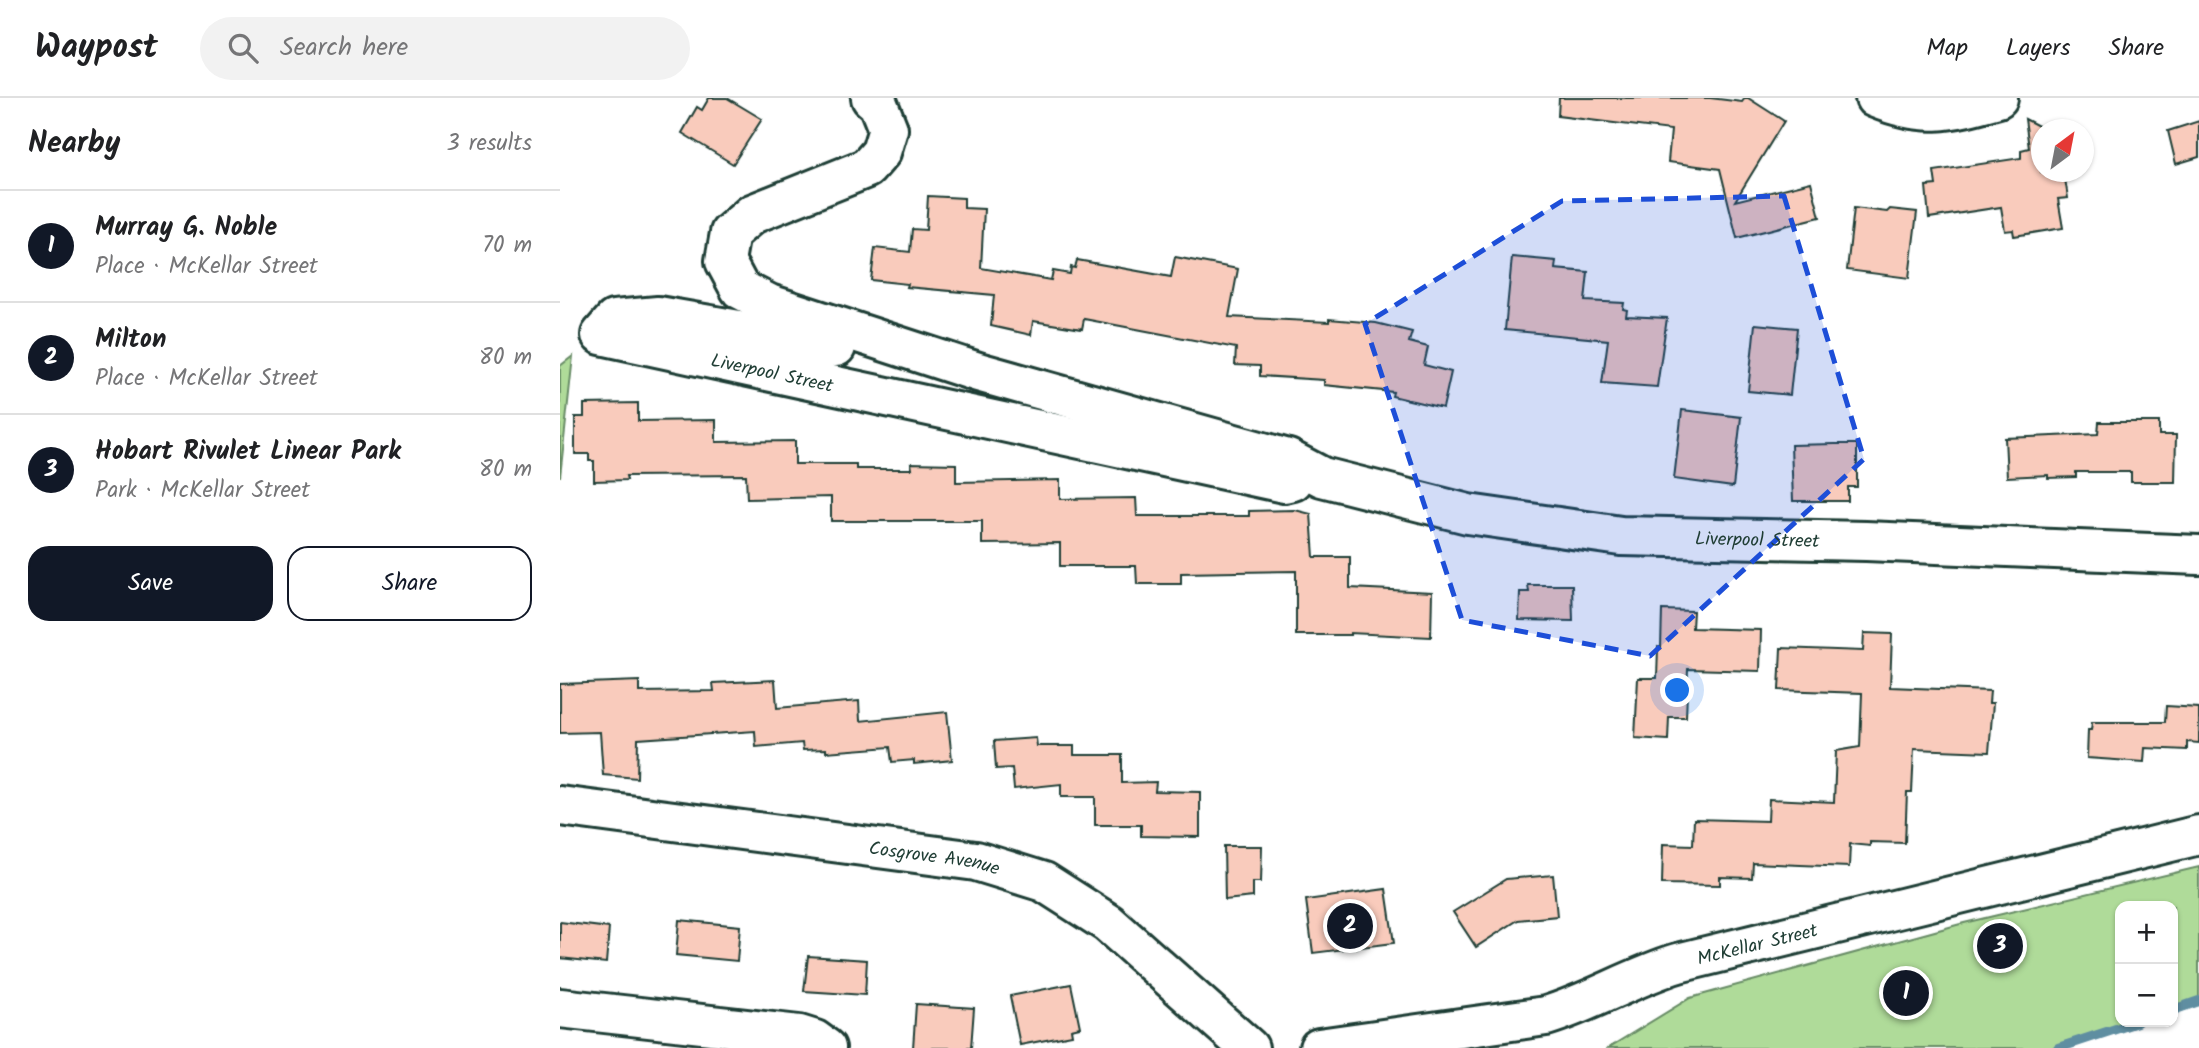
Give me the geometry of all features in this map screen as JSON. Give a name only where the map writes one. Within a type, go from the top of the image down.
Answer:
[{"type":"street","name":"Liverpool Street","points":[[871,98],[878,104],[888,129],[881,152],[866,168],[752,214],[730,233],[725,261],[740,289],[769,304],[978,372],[1288,459],[1322,477],[1468,514],[1621,536],[1866,541],[2199,555]]},
{"type":"street","points":[[1875,98],[1898,107],[1926,113],[1970,106],[1998,98]]},
{"type":"street","name":"Liverpool Street","points":[[978,372],[658,316],[614,320],[601,335],[1284,483],[1322,477]]},
{"type":"street","name":"Cosgrove Avenue","points":[[560,806],[976,861],[1044,882],[1108,923],[1249,1048]]},
{"type":"street","name":"McKellar Street","points":[[1319,1048],[1548,1032],[1570,1009],[1635,977],[1678,963],[2199,835]]},
{"type":"street","points":[[560,1009],[799,1035],[815,1040],[826,1048]]},
{"type":"highlighted area","points":[[1784,196],[1864,459],[1650,656],[1462,620],[1365,324],[1562,201]]},
{"type":"green space","points":[[573,356],[560,477],[560,366]]},
{"type":"green space","points":[[2199,867],[2199,1001],[2178,1008],[2178,901],[2115,901],[2115,1027],[2122,1027],[2058,1048],[1608,1048],[1690,998],[1964,923]]},
{"type":"building","points":[[709,98],[727,98],[762,119],[733,164],[682,133],[697,107],[702,110]]},
{"type":"building","points":[[1559,98],[1710,98],[1742,102],[1748,98],[1784,121],[1735,201],[1811,182],[1820,217],[1737,238],[1720,169],[1668,162],[1671,130],[1558,116]]},
{"type":"building","points":[[2025,119],[2031,122],[2031,182],[2066,182],[2068,198],[2058,199],[2063,228],[2014,236],[2013,230],[2005,231],[2001,207],[1929,218],[1926,186],[1936,185],[1934,171],[2021,158],[2021,150],[2029,148]]},
{"type":"building","points":[[2199,121],[2199,157],[2176,164],[2168,131]]},
{"type":"building","points":[[928,196],[964,198],[964,208],[984,209],[981,268],[1051,280],[1053,271],[1070,274],[1071,267],[1075,268],[1077,260],[1171,277],[1175,257],[1238,269],[1229,317],[1329,322],[1329,319],[1376,323],[1412,332],[1409,342],[1428,347],[1424,365],[1451,372],[1443,408],[1392,396],[1393,392],[1324,385],[1324,380],[1260,376],[1260,366],[1235,365],[1236,348],[1084,319],[1082,329],[1033,321],[1031,335],[991,326],[994,295],[907,287],[908,284],[871,280],[875,248],[910,252],[912,229],[926,230]]},
{"type":"building","points":[[1854,208],[1917,212],[1909,278],[1847,270]]},
{"type":"building","points":[[1512,257],[1556,261],[1555,269],[1588,272],[1585,301],[1624,303],[1626,316],[1667,318],[1657,387],[1602,383],[1608,340],[1505,330]]},
{"type":"building","points":[[1755,324],[1797,328],[1790,395],[1748,391]]},
{"type":"building","points":[[638,403],[638,421],[716,420],[716,442],[795,441],[795,464],[856,464],[856,469],[912,469],[911,463],[956,464],[956,482],[1060,480],[1060,499],[1136,498],[1137,516],[1249,516],[1249,511],[1295,510],[1311,514],[1314,557],[1350,557],[1350,588],[1432,592],[1431,637],[1350,633],[1296,635],[1296,571],[1181,573],[1181,584],[1137,584],[1136,566],[1060,566],[1060,543],[982,544],[982,521],[831,521],[831,497],[747,499],[746,475],[626,476],[627,480],[594,481],[594,461],[589,461],[589,454],[575,454],[575,417],[584,417],[584,404]]},
{"type":"building","points":[[1682,410],[1741,417],[1733,487],[1674,479]]},
{"type":"building","points":[[2099,422],[2159,422],[2159,435],[2176,435],[2175,482],[2131,482],[2131,472],[2076,472],[2076,477],[2007,477],[2005,438],[2098,434]]},
{"type":"building","points":[[1857,444],[1857,487],[1848,487],[1848,501],[1793,501],[1791,445]]},
{"type":"building","points":[[1528,585],[1572,585],[1573,621],[1519,620],[1520,592],[1529,592]]},
{"type":"building","points":[[1662,610],[1693,611],[1692,628],[1761,630],[1760,671],[1688,669],[1686,717],[1669,717],[1668,740],[1635,738],[1638,678],[1657,678]]},
{"type":"building","points":[[1864,633],[1892,634],[1890,687],[1990,691],[1989,703],[1993,703],[1989,752],[1914,749],[1912,792],[1907,792],[1905,843],[1870,842],[1870,846],[1850,844],[1849,867],[1753,863],[1752,878],[1720,877],[1720,885],[1662,884],[1663,844],[1693,845],[1694,819],[1768,821],[1769,799],[1834,802],[1836,751],[1860,747],[1862,693],[1779,690],[1781,648],[1863,651]]},
{"type":"building","points":[[775,680],[777,708],[859,701],[860,721],[947,712],[952,760],[914,764],[914,760],[892,762],[890,747],[826,752],[826,749],[803,750],[802,743],[756,747],[755,731],[638,739],[637,778],[603,775],[600,732],[560,733],[560,684],[639,681],[639,692],[714,691],[713,683]]},
{"type":"building","points":[[2166,706],[2199,708],[2199,743],[2187,742],[2187,750],[2145,748],[2144,762],[2087,758],[2088,730],[2091,730],[2092,722],[2165,722]]},
{"type":"building","points":[[1036,738],[1037,746],[1074,746],[1074,755],[1122,755],[1122,783],[1156,782],[1155,791],[1200,792],[1200,837],[1141,836],[1141,825],[1095,825],[1095,797],[1061,797],[1061,784],[1014,789],[1012,768],[996,769],[994,741]]},
{"type":"building","points":[[1224,846],[1262,846],[1261,882],[1253,882],[1253,897],[1225,900]]},
{"type":"building","points":[[1553,875],[1557,916],[1518,920],[1476,947],[1453,912],[1506,879]]},
{"type":"building","points":[[1386,889],[1394,943],[1313,953],[1306,900]]},
{"type":"building","points":[[679,920],[740,926],[737,961],[676,955]]},
{"type":"building","points":[[560,922],[609,928],[606,963],[560,958]]},
{"type":"building","points":[[808,956],[867,960],[865,995],[804,991]]},
{"type":"building","points":[[1071,984],[1080,1027],[1071,1029],[1072,1035],[1020,1045],[1010,996]]},
{"type":"building","points":[[916,1004],[974,1008],[971,1048],[913,1048]]},
{"type":"waterway","points":[[2178,1008],[2199,1001]]},
{"type":"waterway","points":[[2058,1048],[2122,1027]]},
{"type":"place","name":"Milton","points":[[1350,926]]},
{"type":"place","name":"Hobart Rivulet Linear Park","points":[[2000,946]]},
{"type":"place","name":"Murray G. Noble","points":[[1906,993]]}]
